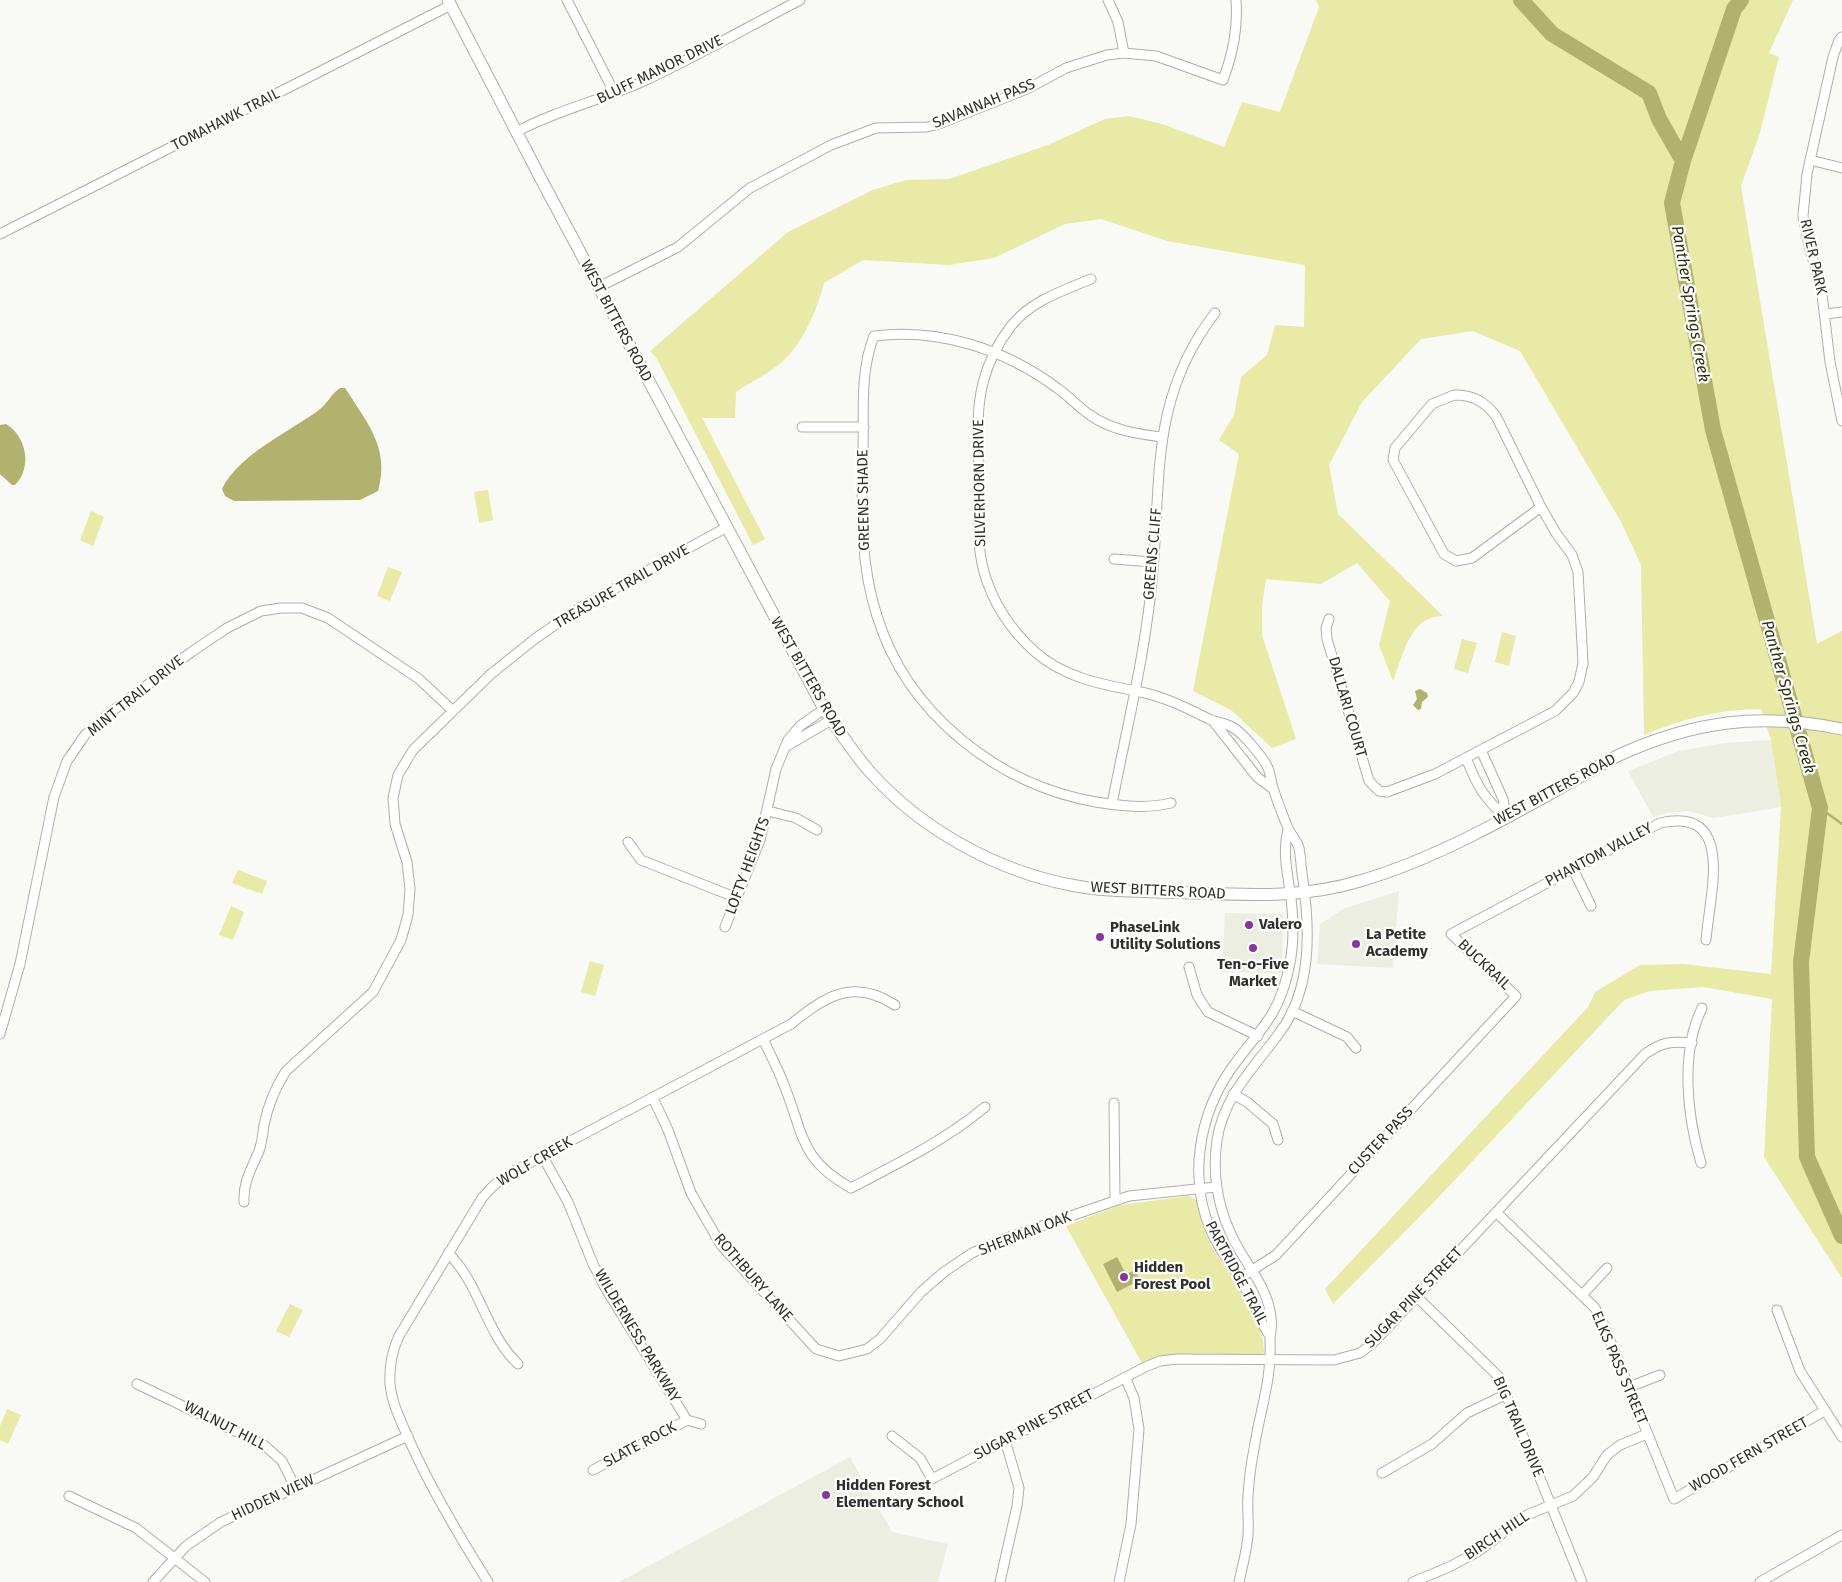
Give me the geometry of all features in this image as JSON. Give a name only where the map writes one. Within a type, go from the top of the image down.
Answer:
[{"type":"main road","name":"WEST BITTERS ROAD","points":[[450,3],[516,132],[831,720],[848,745],[872,774],[909,809],[960,844],[998,862],[1071,885],[1111,890],[1266,896],[1290,894],[1359,882],[1399,868],[1449,846],[1617,756],[1652,740],[1713,724],[1758,720],[1812,723],[1842,729]]},
{"type":"street","points":[[567,0],[614,92]]},
{"type":"street","name":"BLUFF MANOR DRIVE","points":[[516,132],[552,114],[588,104],[642,81],[800,0]]},
{"type":"street","points":[[1108,0],[1118,22],[1124,53]]},
{"type":"street","name":"SAVANNAH PASS","points":[[599,287],[678,247],[750,188],[831,145],[876,128],[927,127],[939,124],[1027,89],[1080,62],[1124,53],[1170,60],[1223,80],[1237,32],[1236,0]]},
{"type":"street","name":"TOMAHAWK TRAIL","points":[[0,234],[450,3]]},
{"type":"street","name":"RIVER PARK","points":[[1842,36],[1838,40],[1833,57],[1810,160],[1804,194],[1803,216],[1810,250],[1821,286],[1826,314],[1831,370],[1842,421]]},
{"type":"street","points":[[1810,160],[1842,168]]},
{"type":"street","name":"SILVERHORN DRIVE","points":[[1091,279],[1036,304],[1026,311],[1008,329],[995,352],[982,386],[978,449],[979,544],[992,592],[1012,628],[1037,653],[1071,674],[1090,682],[1134,690],[1173,701],[1213,720],[1233,727],[1268,768],[1273,789],[1288,830],[1298,846],[1305,892]]},
{"type":"street","points":[[1826,314],[1842,312]]},
{"type":"street","name":"GREENS CLIFF","points":[[1112,804],[1150,598],[1162,437],[1168,403],[1182,366],[1200,332],[1215,313]]},
{"type":"street","name":"GREENS SHADE","points":[[995,352],[931,335],[890,334],[874,336],[865,367],[862,538],[869,588],[877,617],[894,659],[916,693],[946,728],[993,764],[1058,793],[1112,804],[1152,807],[1170,803]]},
{"type":"street","points":[[995,352],[1058,388],[1100,422],[1129,433],[1162,437]]},
{"type":"street","points":[[1506,817],[1488,802],[1474,779],[1466,758],[1555,711],[1573,693],[1581,676],[1583,663],[1578,572],[1572,555],[1556,533],[1541,507],[1496,416],[1488,406],[1478,399],[1466,395],[1454,395],[1432,404],[1393,451],[1396,469],[1444,554],[1456,561],[1472,558],[1541,507]]},
{"type":"street","points":[[802,427],[864,427]]},
{"type":"street","name":"TREASURE TRAIL DRIVE","points":[[244,1202],[243,1188],[259,1150],[267,1110],[280,1080],[286,1071],[373,992],[401,940],[408,915],[410,889],[407,862],[395,824],[395,790],[398,775],[408,757],[452,710],[536,638],[581,608],[727,527]]},
{"type":"street","points":[[1114,559],[1153,562]]},
{"type":"street","name":"MINT TRAIL DRIVE","points":[[0,1034],[20,964],[54,797],[67,761],[86,735],[111,712],[190,653],[227,628],[261,611],[281,608],[302,608],[328,618],[419,679],[452,710]]},
{"type":"street","name":"DALLARI COURT","points":[[1329,619],[1326,628],[1327,639],[1369,781],[1379,791],[1387,792],[1435,774],[1466,758]]},
{"type":"street","name":"LOFTY HEIGHTS","points":[[725,928],[760,840],[776,769],[785,747],[824,708]]},
{"type":"street","name":"LOFTY HEIGHTS","points":[[797,735],[831,720]]},
{"type":"street","name":"SILVERHORN DRIVE","points":[[1213,720],[1257,777],[1273,789]]},
{"type":"street","points":[[1239,756],[1251,746]]},
{"type":"street","points":[[1481,750],[1503,799],[1506,817]]},
{"type":"street","points":[[768,811],[796,818],[817,830]]},
{"type":"street","name":"PHANTOM VALLEY","points":[[1450,934],[1660,823],[1683,821],[1694,824],[1705,832],[1712,845],[1714,860],[1706,940]]},
{"type":"street","name":"SILVERHORN DRIVE","points":[[1288,830],[1284,844],[1290,894]]},
{"type":"street","points":[[628,842],[641,860],[736,898]]},
{"type":"street","points":[[1573,869],[1591,906]]},
{"type":"street","name":"PARTRIDGE TRAIL","points":[[1239,1582],[1248,1535],[1248,1494],[1254,1445],[1270,1378],[1272,1321],[1268,1301],[1228,1228],[1218,1203],[1216,1187],[1217,1139],[1224,1112],[1233,1094],[1244,1077],[1282,1030],[1292,1011],[1303,976],[1307,951],[1308,909],[1305,892]]},
{"type":"street","name":"PARTRIDGE TRAIL","points":[[1270,1336],[1261,1324],[1240,1278],[1219,1247],[1210,1229],[1200,1189],[1199,1162],[1205,1124],[1220,1086],[1232,1067],[1258,1036],[1278,1005],[1288,972],[1292,938],[1290,894]]},
{"type":"street","name":"BUCKRAIL","points":[[1450,934],[1516,996]]},
{"type":"street","points":[[1189,967],[1197,995],[1208,1012],[1258,1036]]},
{"type":"street","name":"WOLF CREEK","points":[[488,1582],[448,1519],[408,1436],[392,1395],[390,1375],[392,1355],[405,1324],[482,1198],[494,1185],[791,1024],[811,1008],[840,992],[857,991],[872,993],[895,1005]]},
{"type":"street","name":"CUSTER PASS","points":[[1240,1278],[1276,1255],[1516,996]]},
{"type":"street","points":[[1701,1163],[1694,1138],[1688,1093],[1695,1021],[1702,1008]]},
{"type":"street","points":[[1292,1011],[1347,1037],[1356,1048]]},
{"type":"street","points":[[763,1039],[784,1086],[804,1144],[823,1169],[852,1188],[958,1130],[985,1107]]},
{"type":"street","name":"SUGAR PINE STREET","points":[[892,1436],[920,1458],[932,1479],[1125,1377],[1160,1361],[1177,1359],[1334,1360],[1360,1353],[1373,1343],[1645,1054],[1658,1044],[1674,1041],[1692,1043]]},
{"type":"street","points":[[1232,1067],[1244,1077]]},
{"type":"street","points":[[1233,1094],[1247,1102],[1273,1124],[1278,1140]]},
{"type":"street","name":"ROTHBURY LANE","points":[[653,1098],[668,1130],[691,1193],[722,1246],[816,1349],[839,1356]]},
{"type":"street","points":[[1114,1103],[1114,1200]]},
{"type":"street","name":"WILDERNESS PARKWAY","points":[[543,1157],[568,1202],[606,1289],[687,1420],[702,1424]]},
{"type":"street","name":"SHERMAN OAK","points":[[839,1356],[867,1349],[880,1339],[921,1292],[972,1253],[1001,1240],[1060,1221],[1114,1200],[1148,1193],[1216,1187]]},
{"type":"street","name":"ELKS PASS STREET","points":[[1496,1212],[1595,1308],[1603,1323],[1674,1499]]},
{"type":"street","points":[[448,1253],[468,1276],[506,1351],[518,1364]]},
{"type":"street","points":[[1582,1294],[1607,1268]]},
{"type":"street","name":"BIG TRAIL DRIVE","points":[[1417,1296],[1488,1364],[1499,1377],[1582,1582]]},
{"type":"street","points":[[1777,1310],[1800,1371],[1842,1437]]},
{"type":"street","points":[[1629,1387],[1660,1375]]},
{"type":"street","points":[[1119,1582],[1131,1524],[1139,1429],[1134,1398],[1125,1377]]},
{"type":"street","name":"WALNUT HILL","points":[[137,1384],[264,1445],[282,1461],[295,1487]]},
{"type":"street","points":[[1382,1473],[1432,1444],[1467,1413],[1507,1394]]},
{"type":"street","name":"WOOD FERN STREET","points":[[1674,1499],[1824,1410]]},
{"type":"street","name":"SLATE ROCK","points":[[593,1470],[687,1420]]},
{"type":"street","name":"BIRCH HILL","points":[[1413,1582],[1477,1552],[1527,1515],[1573,1496],[1588,1483],[1607,1455],[1620,1445],[1647,1434]]},
{"type":"street","name":"HIDDEN VIEW","points":[[153,1582],[186,1546],[221,1522],[408,1436]]},
{"type":"street","points":[[1000,1582],[1017,1506],[1019,1488],[1005,1440]]},
{"type":"street","points":[[69,1496],[136,1528],[205,1582]]},
{"type":"street","points":[[1760,1582],[1842,1535]]},
{"type":"shaded area","points":[[1316,0],[1793,0],[1769,53],[1779,57],[1760,133],[1741,186],[1817,644],[1842,631],[1842,1278],[1764,1157],[1772,999],[1703,987],[1650,991],[1624,1000],[1433,1203],[1333,1304],[1325,1289],[1588,1007],[1595,992],[1640,965],[1683,964],[1771,974],[1781,807],[1771,740],[1761,709],[1746,709],[1701,716],[1672,724],[1644,735],[1641,565],[1620,520],[1520,351],[1473,331],[1421,339],[1362,402],[1329,465],[1338,514],[1443,616],[1432,617],[1415,630],[1409,639],[1393,681],[1379,645],[1390,601],[1357,563],[1321,584],[1266,579],[1262,606],[1262,635],[1296,739],[1272,748],[1231,710],[1193,691],[1239,454],[1219,440],[1234,415],[1241,377],[1267,355],[1275,325],[1304,327],[1305,265],[1167,241],[1101,219],[1065,224],[994,258],[949,265],[863,260],[824,283],[818,304],[808,326],[789,355],[771,370],[736,392],[735,418],[702,418],[765,539],[753,545],[656,357],[650,351],[788,232],[873,190],[906,180],[949,179],[1048,145],[1105,119],[1129,116],[1162,124],[1224,147],[1242,102],[1280,112],[1319,7]]},
{"type":"shaded area","points":[[340,388],[345,388],[375,438],[381,462],[378,491],[360,500],[234,501],[225,496],[222,489],[240,465],[265,445],[319,410]]},
{"type":"shaded area","points":[[6,424],[18,436],[25,452],[24,470],[21,478],[15,485],[12,485],[0,474],[0,425]]},
{"type":"shaded area","points":[[488,490],[493,520],[479,523],[474,492]]},
{"type":"shaded area","points":[[91,511],[104,517],[93,546],[80,540]]},
{"type":"shaded area","points":[[388,567],[402,572],[390,601],[377,596]]},
{"type":"shaded area","points":[[1502,632],[1516,636],[1509,666],[1495,662]]},
{"type":"shaded area","points":[[1462,639],[1477,643],[1468,673],[1454,669]]},
{"type":"shaded area","points":[[1420,689],[1427,693],[1428,697],[1422,702],[1421,709],[1418,710],[1413,705],[1417,699],[1415,691]]},
{"type":"shaded area","points":[[1771,740],[1781,807],[1714,818],[1688,811],[1667,813],[1653,817],[1628,771],[1679,751],[1725,743]]},
{"type":"shaded area","points":[[238,870],[267,881],[262,894],[232,883]]},
{"type":"shaded area","name":"La Petite Academy","points":[[1399,891],[1393,968],[1317,964],[1320,924],[1345,908]]},
{"type":"shaded area","points":[[231,906],[244,912],[233,940],[219,935]]},
{"type":"shaded area","points":[[1225,913],[1283,914],[1282,973],[1222,972]]},
{"type":"shaded area","points":[[590,961],[604,965],[595,996],[581,992]]},
{"type":"shaded area","points":[[1189,1196],[1196,1200],[1212,1246],[1253,1314],[1263,1340],[1264,1353],[1259,1356],[1143,1365],[1066,1226],[1120,1205]]},
{"type":"shaded area","name":"Hidden Forest Pool","points":[[1117,1257],[1126,1274],[1135,1270],[1140,1280],[1117,1292],[1103,1264]]},
{"type":"shaded area","points":[[290,1304],[303,1310],[289,1337],[276,1331]]},
{"type":"shaded area","points":[[7,1409],[21,1415],[8,1444],[0,1440],[0,1426]]},
{"type":"shaded area","name":"Hidden Forest Elementary School","points":[[850,1457],[892,1532],[948,1544],[938,1582],[619,1582]]},
{"type":"waterway","name":"Panther Springs Creek","points":[[1521,0],[1552,34],[1649,93],[1659,119],[1683,161]]},
{"type":"waterway","name":"Panther Springs Creek","points":[[1741,0],[1734,9],[1683,161],[1672,203],[1713,430],[1820,808],[1801,962],[1807,1157],[1842,1236]]},
{"type":"waterway","points":[[1820,808],[1842,824]]},
{"type":"place","name":"Valero","points":[[1249,925]]},
{"type":"place","name":"PhaseLink Utility Solutions","points":[[1100,937]]},
{"type":"place","name":"La Petite Academy","points":[[1356,944]]},
{"type":"place","name":"Ten-o-Five Market","points":[[1253,948]]},
{"type":"place","name":"Hidden Forest Pool","points":[[1124,1277]]},
{"type":"place","name":"Hidden Forest Elementary School","points":[[826,1495]]}]
